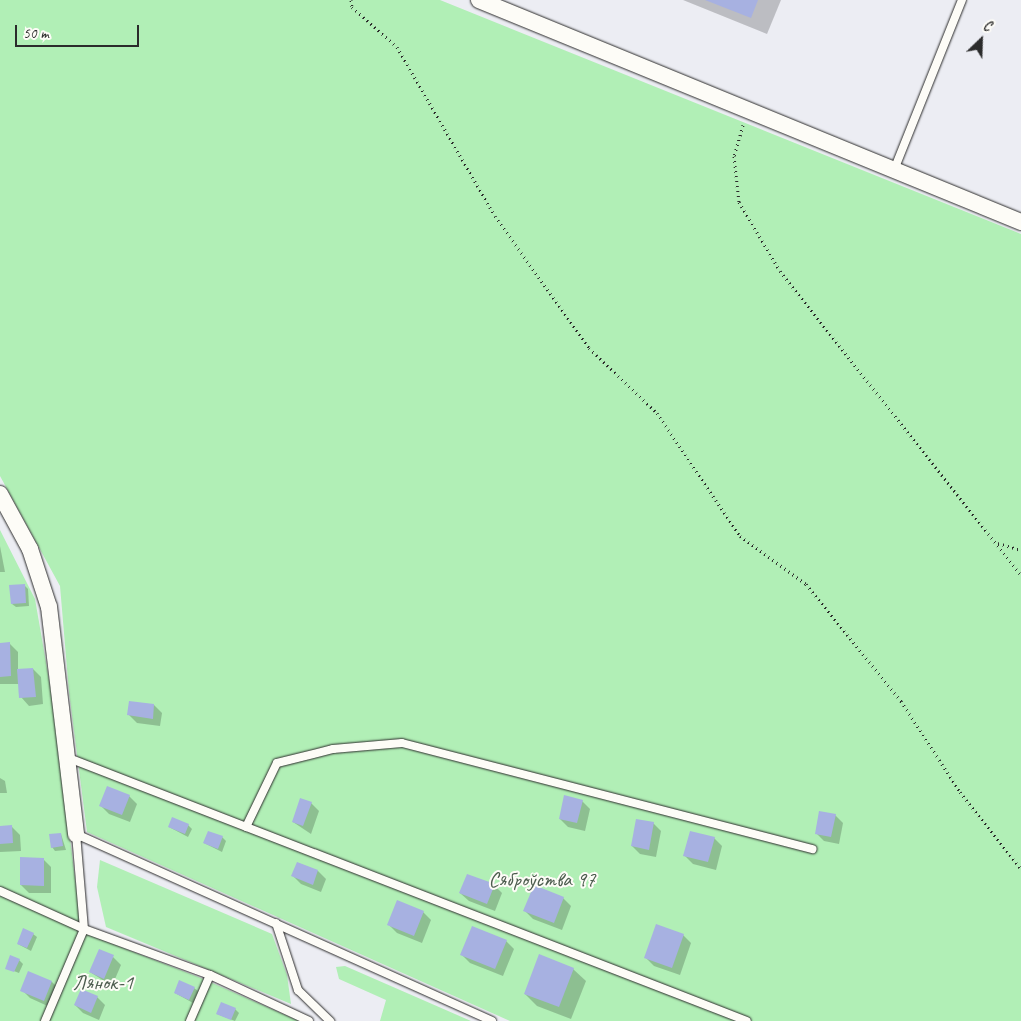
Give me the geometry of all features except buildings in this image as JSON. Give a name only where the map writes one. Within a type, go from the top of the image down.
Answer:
[{"type":"street","points":[[479,0],[1021,222]]},
{"type":"street","points":[[0,494],[30,549],[49,607],[64,756],[76,834]]},
{"type":"lane","points":[[894,170],[962,0]]},
{"type":"lane","points":[[246,827],[277,763],[333,749],[402,743],[813,849]]},
{"type":"lane","points":[[64,756],[747,1021]]},
{"type":"lane","points":[[45,1021],[84,929],[76,834],[492,1021]]},
{"type":"lane","points":[[0,891],[84,929],[210,975],[309,1021]]},
{"type":"lane","points":[[276,923],[298,990],[330,1021]]},
{"type":"lane","points":[[190,1021],[210,975]]},
{"type":"path","points":[[350,0],[352,7],[397,47],[494,216],[589,348],[657,412],[740,536],[806,584],[901,701],[960,792],[1021,869]]},
{"type":"path","points":[[747,110],[734,156],[739,202],[780,271],[998,543],[1021,575]]},
{"type":"path","points":[[998,543],[1021,550]]},
{"type":"green space","name":"Сяброўства 97","points":[[0,0],[440,0],[1021,234],[1021,1021],[510,1021],[87,832],[69,692],[60,586],[0,476]]},
{"type":"green space","name":"Лянок-1","points":[[0,530],[35,599],[51,691],[82,932],[201,978],[299,1021],[0,1021]]},
{"type":"green space","points":[[100,860],[272,934],[287,975],[291,1004],[106,927],[97,887]]},
{"type":"green space","points":[[345,966],[471,1021],[380,1021],[386,1000],[339,979],[336,967]]}]
